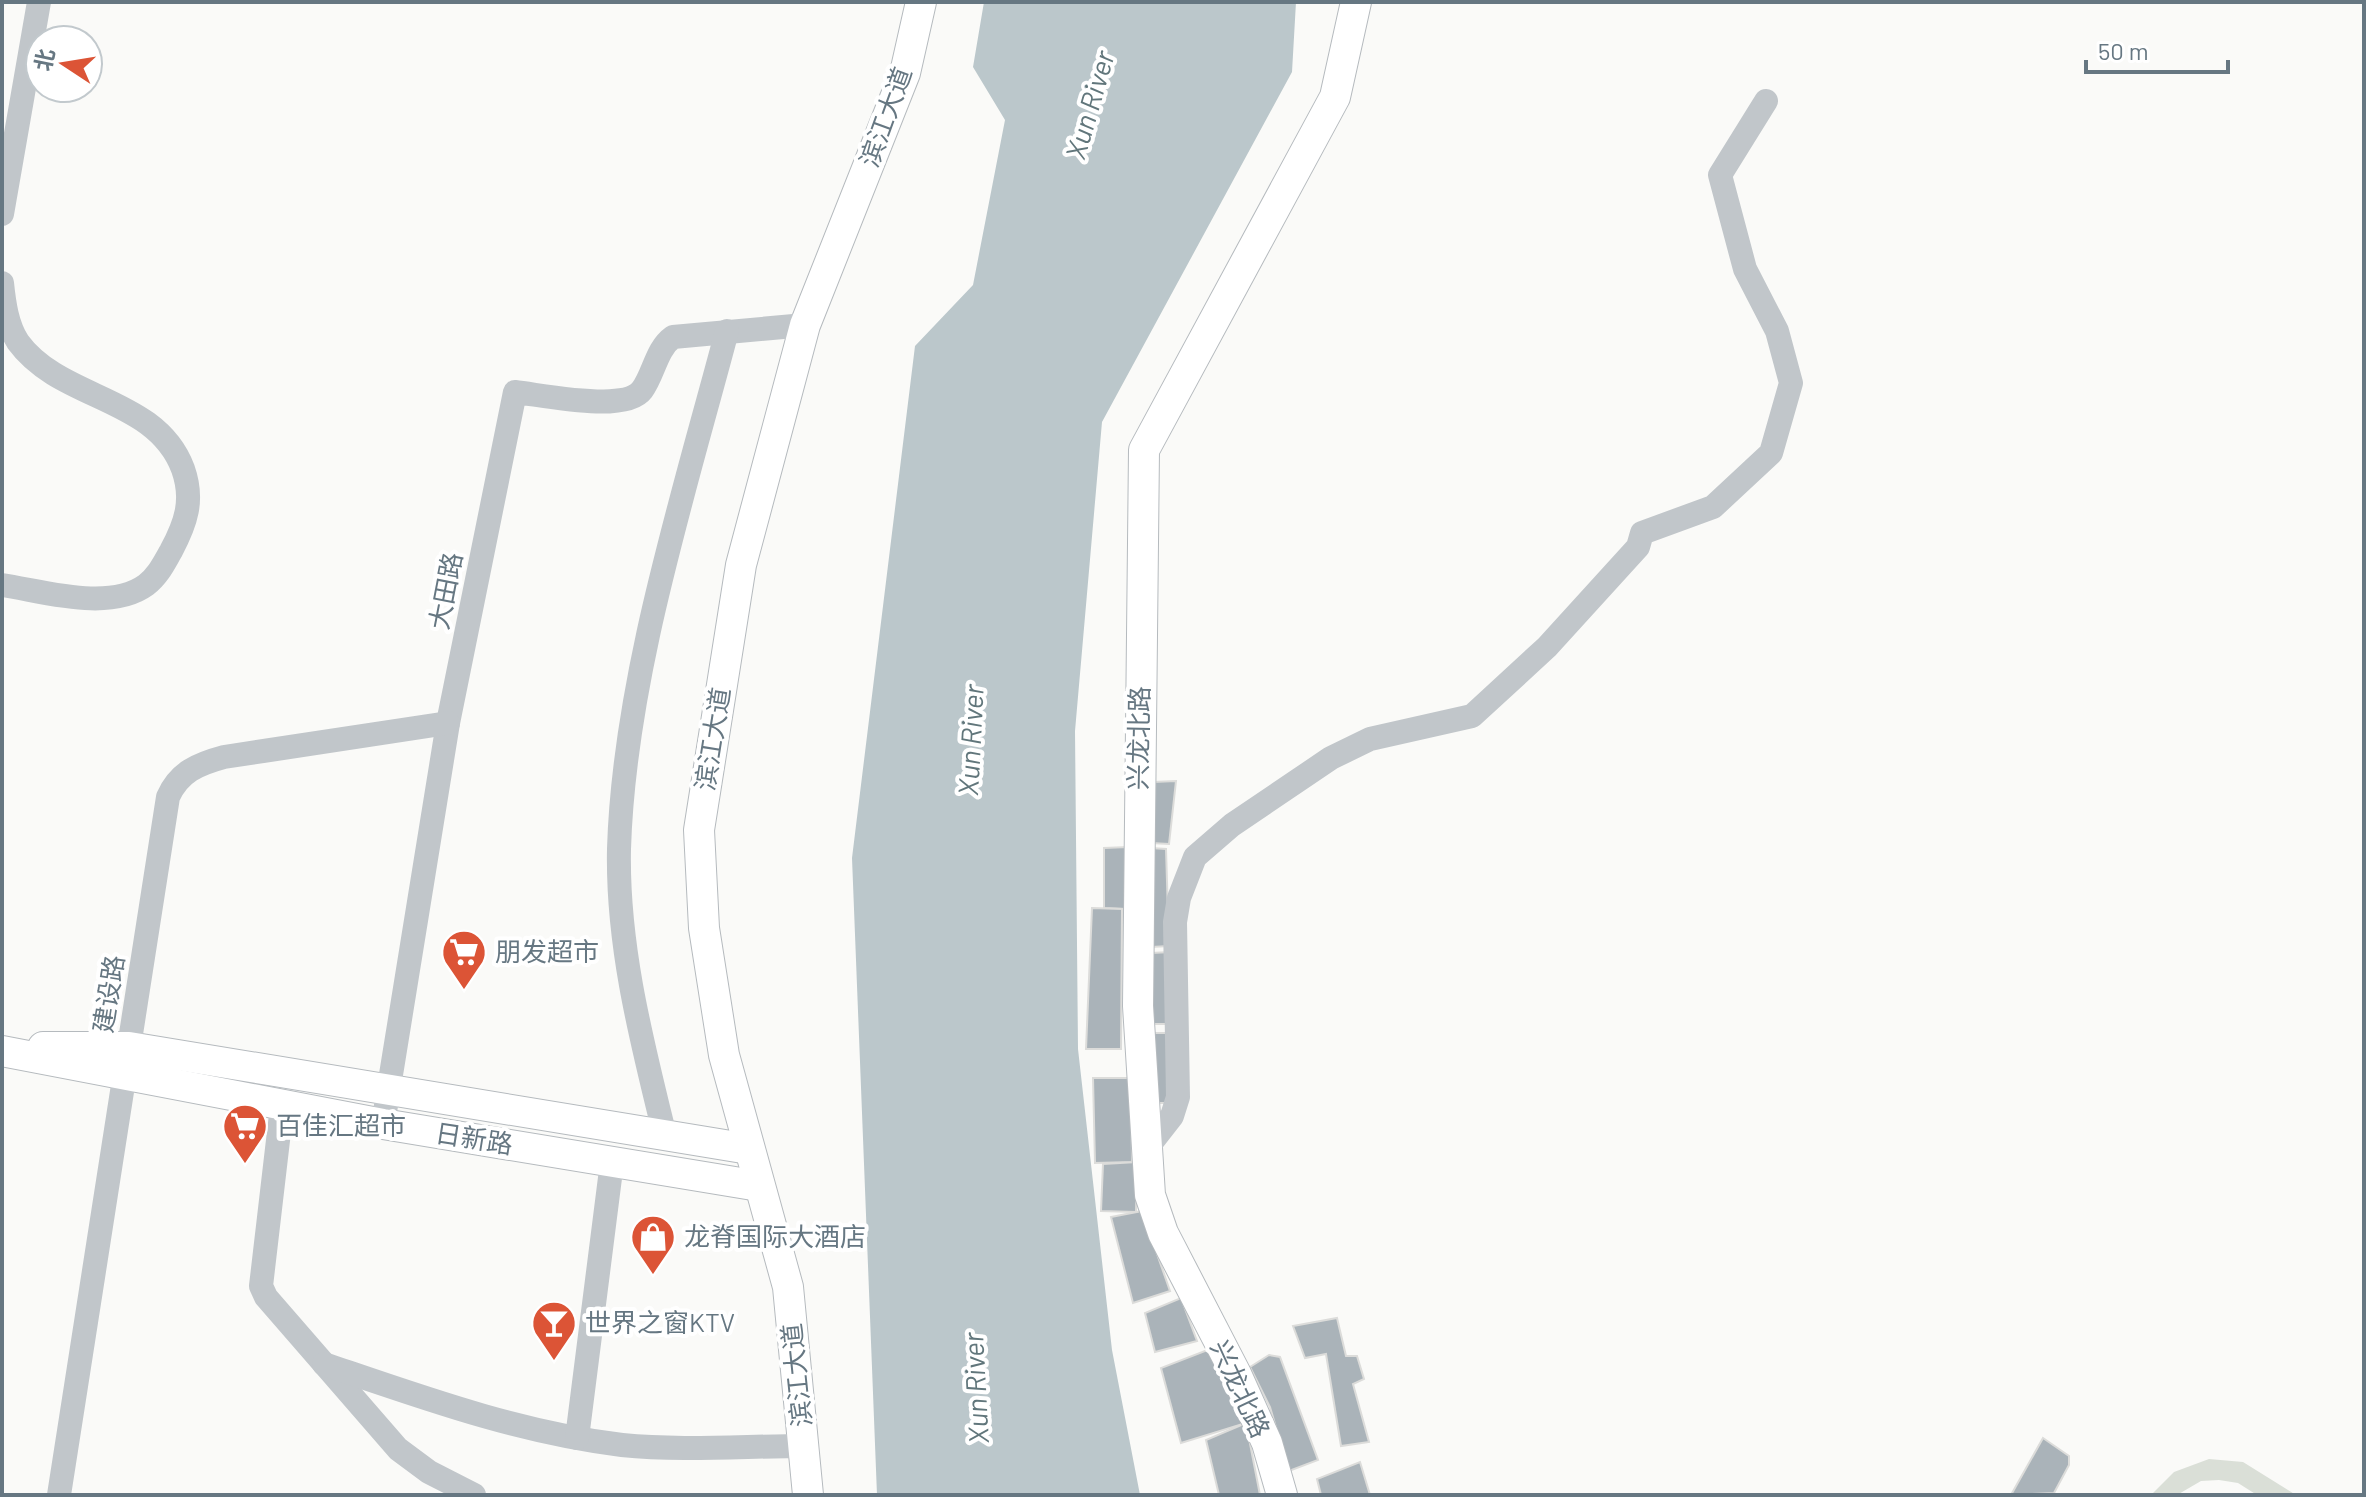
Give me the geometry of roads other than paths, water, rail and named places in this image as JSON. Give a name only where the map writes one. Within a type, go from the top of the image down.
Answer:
[{"type":"main road","name":"滨江大道","points":[[808,1495],[788,1287],[724,1055],[704,928],[699,830],[741,565],[805,325],[905,73],[921,2]]},
{"type":"main road","name":"兴龙北路","points":[[1282,1495],[1267,1443],[1236,1374],[1163,1233],[1150,1195],[1138,1006],[1137,850],[1144,450],[1335,97],[1356,2]]},
{"type":"main road","name":"日新路","points":[[2,1049],[129,1047],[749,1149]]},
{"type":"main road","name":"日新路","points":[[2,1049],[124,1077],[282,1106],[759,1186]]},
{"type":"street","points":[[2,214],[39,2]]},
{"type":"street","points":[[1147,1148],[1172,1116],[1178,1097],[1175,922],[1179,898],[1195,857],[1232,825],[1331,758],[1370,739],[1472,716],[1547,647],[1638,547],[1642,533],[1713,507],[1771,453],[1791,383],[1777,331],[1745,269],[1720,175],[1766,101]]},
{"type":"street","points":[[2,283],[7,317],[18,342],[43,367],[156,427],[173,447],[185,477],[189,500],[185,523],[158,573],[137,590],[97,597],[2,585]]},
{"type":"street","name":"大田路","points":[[383,1124],[448,723],[515,392],[628,401],[644,387],[665,345],[673,337],[805,325]]},
{"type":"street","points":[[665,1136],[637,1024],[627,963],[619,850],[623,794],[655,608],[727,331]]},
{"type":"street","name":"建设路","points":[[59,1495],[168,797],[182,774],[224,757],[448,723]]},
{"type":"street","points":[[282,1106],[261,1286],[273,1307],[408,1457],[474,1495]]},
{"type":"street","points":[[577,1438],[612,1162]]},
{"type":"street","points":[[324,1364],[461,1410],[577,1438],[655,1448],[805,1446]]},
{"type":"water","name":"Xun River","points":[[984,2],[1296,2],[1292,72],[1102,422],[1075,731],[1078,1049],[1112,1350],[1140,1495],[877,1495],[852,858],[915,346],[973,285],[1005,120],[973,67]]},
{"type":"place","name":"朋发超市","points":[[464,991]]},
{"type":"place","name":"百佳汇超市","points":[[245,1165]]},
{"type":"place","name":"龙脊国际大酒店","points":[[653,1276]]},
{"type":"place","name":"世界之窗KTV","points":[[554,1362]]}]
